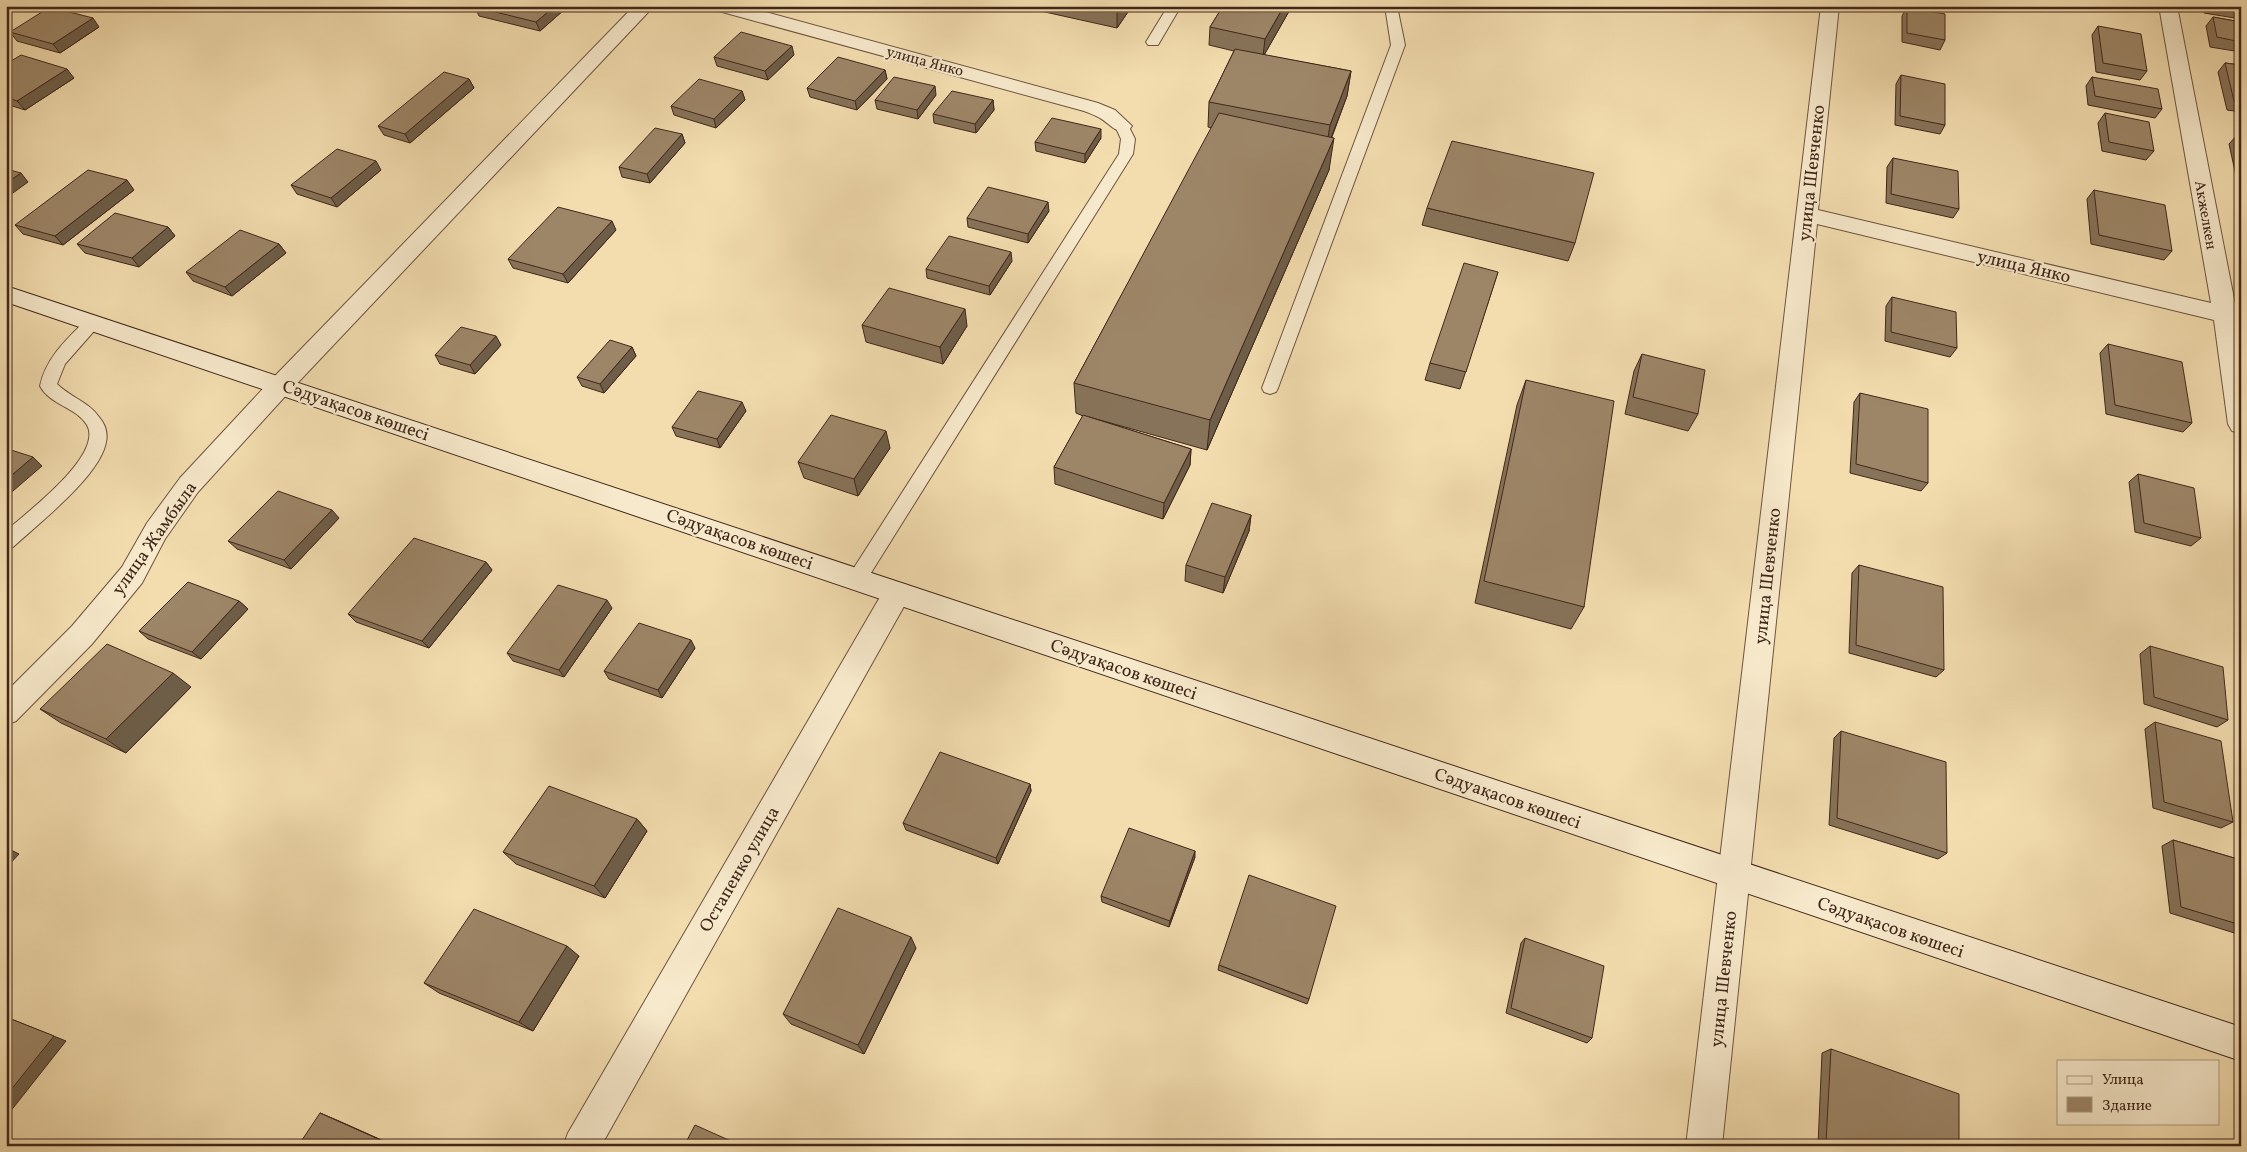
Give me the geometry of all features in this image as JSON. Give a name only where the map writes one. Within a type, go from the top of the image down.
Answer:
[{"type":"street","name":"улица Жамбыла","points":[[6,712],[82,635],[132,575],[156,531],[189,485],[281,385],[645,6]]},
{"type":"street","name":"улица Шевченко","points":[[1704,1146],[1830,6]]},
{"type":"street","name":"Акжелкен","points":[[2168,6],[2233,316],[2241,424]]},
{"type":"street","name":"улица Янко","points":[[734,8],[1091,106],[1108,114],[1122,126]]},
{"type":"street","name":"улица Янко","points":[[1807,214],[2233,316]]},
{"type":"street","name":"Сәдуақасов көшесі","points":[[6,294],[2241,1044]]},
{"type":"street","name":"Остапенко улица","points":[[581,1146],[897,592]]},
{"type":"lane","points":[[1153,42],[1175,6]]},
{"type":"lane","points":[[1270,388],[1398,45],[1391,6]]},
{"type":"lane","points":[[858,579],[1126,154],[1128,139],[1122,126]]},
{"type":"lane","points":[[6,542],[83,468],[96,449],[99,432],[91,418],[78,406],[54,393],[48,386],[49,374],[57,362],[94,322]]},
{"type":"building","points":[[475,6],[555,6],[536,22]]},
{"type":"building","points":[[1223,6],[1284,6],[1265,39],[1210,27]]},
{"type":"building","points":[[2226,6],[2241,6],[2241,9]]},
{"type":"building","points":[[50,7],[93,18],[53,44],[10,32]]},
{"type":"building","points":[[1907,7],[1945,14],[1945,40],[1907,33]]},
{"type":"building","points":[[2213,17],[2241,22],[2241,42],[2217,37]]},
{"type":"building","points":[[2098,26],[2141,34],[2147,71],[2103,63]]},
{"type":"building","points":[[741,32],[792,46],[765,71],[714,57]]},
{"type":"building","points":[[1235,49],[1351,71],[1330,125],[1209,102]]},
{"type":"building","points":[[21,55],[67,69],[17,101],[6,97],[6,64]]},
{"type":"building","points":[[838,57],[885,70],[855,101],[807,88]]},
{"type":"building","points":[[2225,63],[2241,65],[2241,102],[2234,101]]},
{"type":"building","points":[[444,72],[469,79],[405,134],[378,126]]},
{"type":"building","points":[[1901,75],[1945,84],[1945,125],[1900,116]]},
{"type":"building","points":[[894,77],[935,86],[917,110],[875,100]]},
{"type":"building","points":[[2092,77],[2158,89],[2162,109],[2095,96]]},
{"type":"building","points":[[699,79],[742,91],[714,119],[671,106]]},
{"type":"building","points":[[952,91],[993,100],[975,124],[933,114]]},
{"type":"building","points":[[1219,113],[1334,138],[1210,420],[1074,383]]},
{"type":"building","points":[[2105,113],[2149,122],[2154,151],[2109,142]]},
{"type":"building","points":[[1052,118],[1101,129],[1085,154],[1035,142]]},
{"type":"building","points":[[655,128],[682,134],[647,174],[619,167]]},
{"type":"building","points":[[2237,135],[2241,136],[2241,153]]},
{"type":"building","points":[[1452,141],[1594,173],[1575,243],[1427,208]]},
{"type":"building","points":[[337,149],[376,161],[331,198],[291,185]]},
{"type":"building","points":[[1893,158],[1958,171],[1959,209],[1891,194]]},
{"type":"building","points":[[6,169],[21,173],[6,183]]},
{"type":"building","points":[[88,170],[127,180],[55,236],[15,225]]},
{"type":"building","points":[[988,187],[1048,202],[1028,234],[967,218]]},
{"type":"building","points":[[2094,190],[2165,205],[2172,251],[2099,235]]},
{"type":"building","points":[[558,207],[612,221],[563,274],[508,259]]},
{"type":"building","points":[[115,213],[168,227],[132,258],[77,244]]},
{"type":"building","points":[[240,230],[279,244],[225,287],[186,272]]},
{"type":"building","points":[[949,236],[1011,252],[989,286],[926,269]]},
{"type":"building","points":[[1464,263],[1498,272],[1466,372],[1430,363]]},
{"type":"building","points":[[889,288],[965,309],[940,347],[862,325]]},
{"type":"building","points":[[1892,297],[1956,312],[1957,348],[1891,332]]},
{"type":"building","points":[[461,327],[496,336],[470,365],[435,355]]},
{"type":"building","points":[[610,340],[632,347],[600,384],[577,377]]},
{"type":"building","points":[[2108,344],[2182,362],[2192,423],[2115,405]]},
{"type":"building","points":[[1642,354],[1705,370],[1698,414],[1633,397]]},
{"type":"building","points":[[1526,380],[1614,401],[1584,607],[1484,581]]},
{"type":"building","points":[[698,391],[742,402],[717,439],[672,427]]},
{"type":"building","points":[[1860,393],[1928,409],[1928,483],[1856,464]]},
{"type":"building","points":[[831,415],[886,431],[854,479],[798,462]]},
{"type":"building","points":[[1083,415],[1191,449],[1164,503],[1054,467]]},
{"type":"building","points":[[6,450],[33,457],[6,480]]},
{"type":"building","points":[[2138,474],[2194,488],[2201,538],[2144,523]]},
{"type":"building","points":[[278,491],[332,510],[284,560],[228,541]]},
{"type":"building","points":[[1212,503],[1251,515],[1225,577],[1186,565]]},
{"type":"building","points":[[414,538],[486,562],[422,641],[348,614]]},
{"type":"building","points":[[1859,565],[1943,587],[1944,670],[1856,645]]},
{"type":"building","points":[[188,582],[239,601],[192,652],[139,631]]},
{"type":"building","points":[[558,585],[607,600],[559,670],[507,653]]},
{"type":"building","points":[[639,623],[691,640],[658,690],[604,671]]},
{"type":"building","points":[[107,644],[173,673],[106,739],[40,709]]},
{"type":"building","points":[[2150,646],[2223,667],[2228,720],[2154,697]]},
{"type":"building","points":[[2155,722],[2221,741],[2233,822],[2164,802]]},
{"type":"building","points":[[1841,731],[1946,762],[1947,853],[1837,818]]},
{"type":"building","points":[[940,752],[1030,784],[996,858],[903,823]]},
{"type":"building","points":[[549,786],[637,819],[594,886],[503,852]]},
{"type":"building","points":[[1129,828],[1195,851],[1170,921],[1101,896]]},
{"type":"building","points":[[2173,840],[2241,860],[2241,925],[2181,907]]},
{"type":"building","points":[[1249,875],[1336,906],[1309,999],[1219,965]]},
{"type":"building","points":[[838,908],[911,937],[858,1045],[783,1014]]},
{"type":"building","points":[[474,909],[567,946],[519,1022],[424,983]]},
{"type":"building","points":[[1525,938],[1604,966],[1592,1038],[1511,1008]]},
{"type":"building","points":[[6,1017],[54,1036],[6,1096]]},
{"type":"building","points":[[1831,1049],[1959,1094],[1959,1146],[1838,1146],[1826,1142]]},
{"type":"building","points":[[320,1113],[394,1146],[298,1146]]},
{"type":"building","points":[[695,1125],[742,1146],[684,1146]]}]
